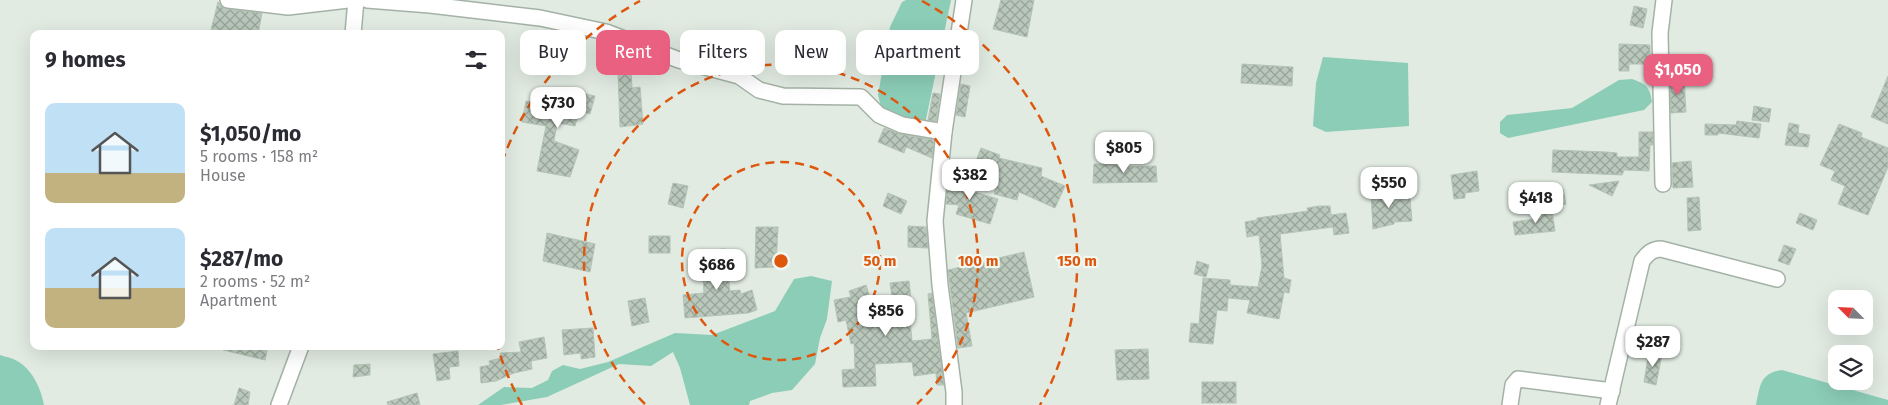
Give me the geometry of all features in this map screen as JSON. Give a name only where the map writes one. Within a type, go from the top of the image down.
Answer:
[{"type":"street","points":[[228,0],[288,7],[348,0]]},
{"type":"street","points":[[353,30],[356,0]]},
{"type":"street","points":[[367,0],[430,5],[540,18],[606,32],[679,60],[739,76],[759,90],[783,96],[862,97],[879,115],[902,125],[944,132]]},
{"type":"street","points":[[954,405],[954,392],[940,285],[935,221],[944,132],[964,0]]},
{"type":"street","points":[[1663,184],[1660,34],[1664,0]]},
{"type":"street","points":[[1510,405],[1514,385],[1518,379],[1610,398],[1642,261],[1649,252],[1655,249],[1777,279]]},
{"type":"street","points":[[279,405],[300,350]]},
{"type":"shaded area","points":[[906,0],[951,0],[945,30],[889,30],[902,2]]},
{"type":"shaded area","points":[[1323,57],[1408,63],[1409,126],[1326,132],[1313,126],[1316,83]]},
{"type":"shaded area","points":[[882,75],[935,75],[925,124],[902,119],[882,111],[878,95]]},
{"type":"shaded area","points":[[1632,79],[1644,85],[1650,93],[1652,102],[1644,110],[1508,138],[1500,133],[1500,122],[1507,115],[1572,108],[1619,80]]},
{"type":"shaded area","points":[[811,276],[832,281],[827,319],[820,338],[815,364],[792,390],[772,393],[750,401],[749,405],[690,405],[680,368],[673,352],[651,366],[619,364],[547,397],[501,405],[478,405],[504,387],[532,388],[548,380],[552,371],[563,365],[580,369],[608,362],[675,333],[712,335],[775,311],[794,279]]},
{"type":"shaded area","points":[[0,355],[17,361],[28,370],[41,393],[44,405],[0,405]]},
{"type":"shaded area","points":[[1782,370],[1828,383],[1828,390],[1853,390],[1888,400],[1888,405],[1756,405],[1762,382],[1765,377]]},
{"type":"building","points":[[1001,0],[1034,0],[1027,37],[993,29]]},
{"type":"building","points":[[218,2],[226,9],[262,13],[259,30],[211,30]]},
{"type":"building","points":[[1634,6],[1647,9],[1643,28],[1630,25]]},
{"type":"building","points":[[1619,44],[1650,45],[1650,64],[1629,64],[1629,71],[1619,71]]},
{"type":"building","points":[[1242,64],[1293,67],[1292,86],[1241,83]]},
{"type":"building","points":[[618,75],[631,75],[632,88],[640,87],[643,124],[620,127]]},
{"type":"building","points":[[1888,76],[1888,124],[1871,117]]},
{"type":"building","points":[[1684,79],[1686,112],[1671,113],[1670,80]]},
{"type":"building","points":[[961,84],[970,86],[965,117],[956,115]]},
{"type":"building","points":[[559,88],[595,96],[590,114],[579,111],[575,126],[557,123],[554,141],[579,150],[570,177],[537,171],[546,126],[522,122],[526,101],[555,104]]},
{"type":"building","points":[[933,93],[940,94],[936,121],[928,120]]},
{"type":"building","points":[[1754,106],[1771,109],[1769,122],[1752,120]]},
{"type":"building","points":[[1737,121],[1761,124],[1759,138],[1718,133],[1718,135],[1705,135],[1705,124],[1736,125]]},
{"type":"building","points":[[1789,123],[1799,125],[1798,133],[1810,135],[1808,147],[1785,145]]},
{"type":"building","points":[[1839,124],[1862,133],[1861,137],[1888,148],[1888,167],[1868,215],[1838,204],[1845,186],[1831,180],[1835,171],[1820,165]]},
{"type":"building","points":[[884,128],[900,134],[934,140],[932,158],[906,147],[904,153],[878,142]]},
{"type":"building","points":[[1639,132],[1653,132],[1653,145],[1650,145],[1649,171],[1624,170],[1622,175],[1552,172],[1553,150],[1606,152],[1617,153],[1617,157],[1639,157]]},
{"type":"building","points":[[981,148],[1000,155],[999,158],[1042,168],[1041,176],[1065,186],[1055,208],[1019,192],[1017,200],[994,194],[998,179],[973,169]]},
{"type":"building","points":[[1691,161],[1693,187],[1673,188],[1672,163]]},
{"type":"building","points":[[1094,164],[1119,165],[1119,167],[1156,166],[1157,182],[1093,183]]},
{"type":"building","points":[[949,171],[960,172],[958,187],[998,199],[990,224],[956,214],[959,205],[946,204]]},
{"type":"building","points":[[1477,171],[1479,191],[1465,193],[1465,198],[1454,199],[1451,175]]},
{"type":"building","points":[[1619,181],[1612,196],[1589,185]]},
{"type":"building","points":[[673,183],[688,186],[683,208],[668,204]]},
{"type":"building","points":[[1392,188],[1393,200],[1410,198],[1412,221],[1394,222],[1394,224],[1373,229],[1371,195]]},
{"type":"building","points":[[1563,189],[1566,204],[1555,206],[1553,190]]},
{"type":"building","points":[[888,193],[907,201],[901,214],[883,206]]},
{"type":"building","points":[[1699,197],[1701,230],[1688,231],[1687,198]]},
{"type":"building","points":[[1330,206],[1331,215],[1346,213],[1349,233],[1334,235],[1333,227],[1280,234],[1284,278],[1291,280],[1289,293],[1284,292],[1279,319],[1247,313],[1250,300],[1228,298],[1227,311],[1217,310],[1213,344],[1189,342],[1191,323],[1199,324],[1203,278],[1230,280],[1230,285],[1258,287],[1262,266],[1259,235],[1247,237],[1245,222],[1257,220],[1257,218],[1308,211],[1307,208]]},
{"type":"building","points":[[1552,211],[1555,231],[1515,235],[1513,222],[1534,219],[1533,214]]},
{"type":"building","points":[[1800,213],[1817,220],[1813,230],[1796,223]]},
{"type":"building","points":[[908,226],[926,227],[928,248],[908,247]]},
{"type":"building","points":[[756,227],[778,227],[776,267],[755,268]]},
{"type":"building","points":[[547,233],[595,244],[590,272],[543,261]]},
{"type":"building","points":[[649,236],[670,236],[670,253],[649,253]]},
{"type":"building","points":[[1784,245],[1796,249],[1789,265],[1778,261]]},
{"type":"building","points":[[725,249],[730,291],[740,290],[741,294],[752,290],[757,310],[748,313],[685,318],[683,295],[704,293],[701,251]]},
{"type":"building","points":[[1024,252],[1034,297],[966,313],[972,346],[958,348],[948,270]]},
{"type":"building","points":[[1197,261],[1209,265],[1206,277],[1194,274]]},
{"type":"building","points":[[909,281],[911,299],[908,299],[912,341],[932,339],[928,294],[932,293],[944,385],[937,385],[936,373],[914,376],[912,362],[875,364],[876,386],[843,387],[842,370],[855,369],[854,343],[851,344],[846,320],[838,322],[834,300],[851,297],[849,291],[866,285],[874,311],[894,310],[890,283]]},
{"type":"building","points":[[645,298],[649,322],[632,326],[628,301]]},
{"type":"building","points":[[593,328],[595,357],[581,359],[581,353],[564,355],[562,330]]},
{"type":"building","points":[[544,337],[547,358],[531,361],[532,369],[514,373],[496,381],[481,383],[480,367],[490,365],[489,361],[501,358],[500,353],[521,352],[519,342]]},
{"type":"building","points":[[1148,349],[1149,379],[1117,380],[1115,350]]},
{"type":"building","points":[[223,350],[267,350],[265,360]]},
{"type":"building","points":[[458,351],[459,366],[449,367],[450,379],[437,381],[433,354]]},
{"type":"building","points":[[1649,352],[1662,354],[1656,385],[1644,382]]},
{"type":"building","points":[[370,364],[370,375],[353,377],[354,365]]},
{"type":"building","points":[[1202,382],[1236,382],[1236,403],[1202,403]]},
{"type":"building","points":[[239,388],[250,392],[248,405],[234,405]]},
{"type":"building","points":[[417,393],[420,405],[388,405],[387,402]]}]
